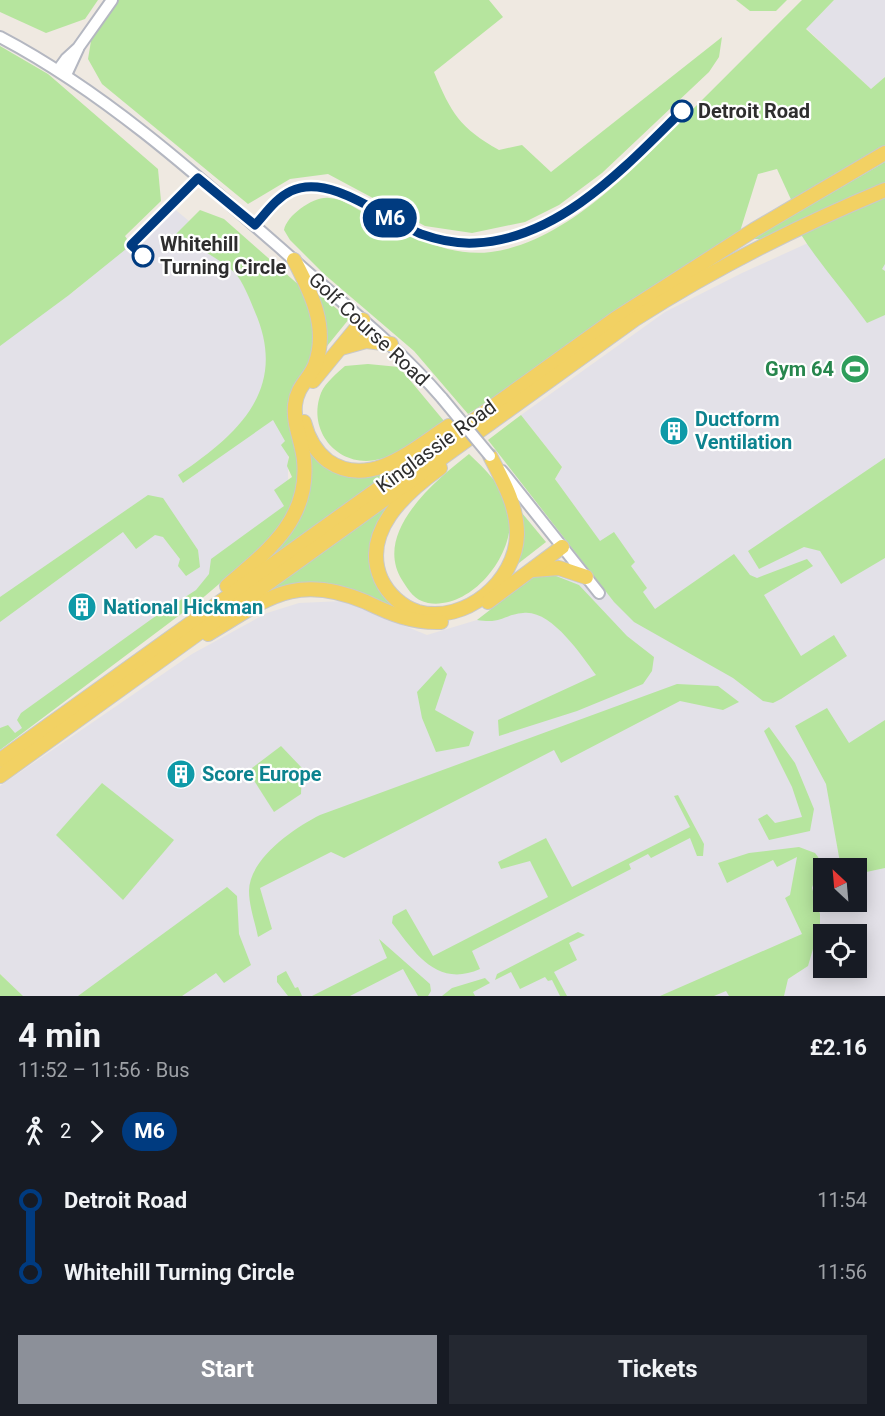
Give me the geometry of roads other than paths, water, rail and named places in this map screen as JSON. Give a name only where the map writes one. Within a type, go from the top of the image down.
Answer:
[{"type":"main road","name":"Kinglassie Road","points":[[0,776],[673,280],[885,153]]},
{"type":"main road","name":"Kinglassie Road","points":[[0,760],[160,644],[563,362],[683,288],[759,247],[885,190]]},
{"type":"main road","points":[[294,260],[317,311],[320,334],[315,366]]},
{"type":"main road","points":[[360,318],[341,348],[314,380],[306,395],[304,423],[311,442],[323,457],[340,467],[360,471],[388,464],[563,362]]},
{"type":"main road","points":[[160,644],[276,543],[294,519],[300,504],[304,474],[295,407],[299,388],[315,366],[360,318]]},
{"type":"main road","points":[[341,348],[366,341],[391,344]]},
{"type":"main road","points":[[559,543],[474,603],[453,611],[429,614],[410,609],[386,589],[379,575],[375,552],[384,523],[407,496],[563,362]]},
{"type":"main road","points":[[490,456],[512,503],[517,534],[508,567],[491,591]]},
{"type":"main road","points":[[134,678],[264,601],[291,590],[311,588],[338,591],[409,620],[442,622],[463,617],[481,608],[531,570],[559,543]]},
{"type":"main road","points":[[531,570],[560,568],[586,578]]},
{"type":"street","points":[[62,72],[112,0]]},
{"type":"street","name":"Golf Course Road","points":[[0,37],[62,72],[198,178],[391,344],[442,398],[599,593]]},
{"type":"place","name":"Detroit Road","points":[[682,111]]},
{"type":"place","name":"Whitehill Turning Circle","points":[[143,256]]},
{"type":"place","name":"Gym 64","points":[[855,369]]},
{"type":"place","name":"Ductform Ventilation","points":[[674,431]]},
{"type":"place","name":"National Hickman","points":[[82,607]]},
{"type":"place","name":"Score Europe","points":[[181,774]]}]
